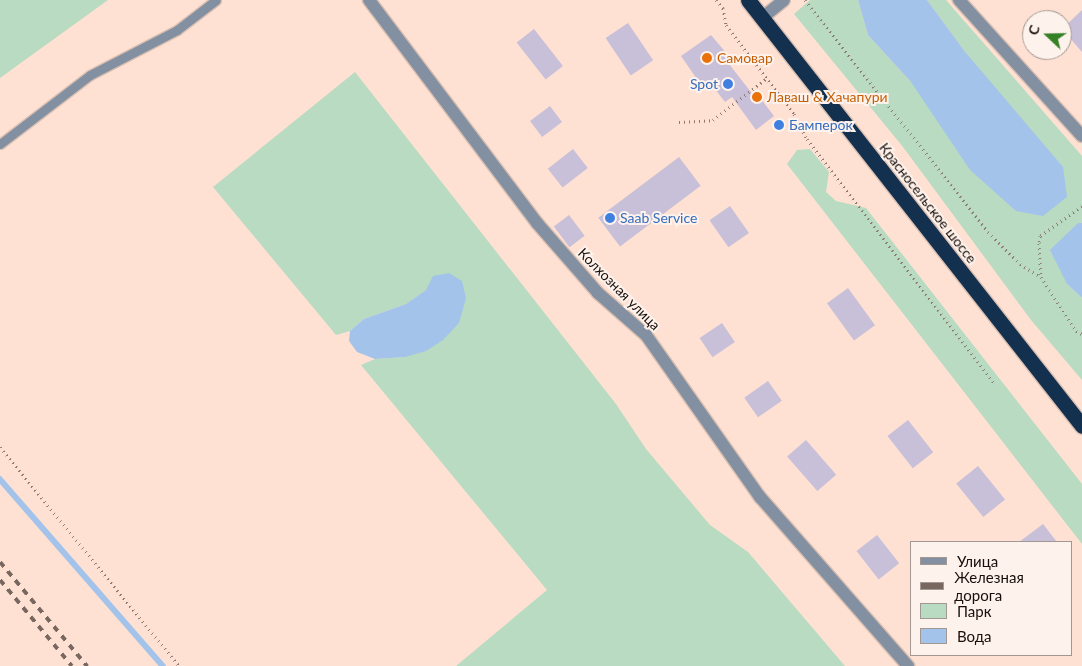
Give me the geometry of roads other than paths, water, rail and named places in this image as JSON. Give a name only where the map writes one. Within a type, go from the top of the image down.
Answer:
[{"type":"highway","name":"Красносельское шоссе","points":[[748,0],[1082,426]]},
{"type":"street","name":"Колхозная улица","points":[[369,0],[537,223],[598,293],[646,335],[760,497],[908,666]]},
{"type":"street","points":[[762,18],[784,0]]},
{"type":"street","points":[[959,0],[1082,136]]},
{"type":"lane","points":[[0,144],[90,75],[177,30],[216,0]]},
{"type":"water","points":[[858,0],[927,0],[966,53],[1063,167],[1067,197],[1043,216],[1016,211],[970,170],[911,82],[868,35]]},
{"type":"water","points":[[1078,223],[1082,223],[1082,298],[1067,284],[1050,250]]},
{"type":"water","points":[[449,273],[462,281],[466,298],[459,323],[443,340],[426,351],[405,357],[375,359],[357,352],[349,341],[350,331],[364,319],[406,304],[426,290],[433,276]]},
{"type":"waterway","points":[[0,479],[163,666]]},
{"type":"railway","points":[[0,562],[87,666]]},
{"type":"railway","points":[[0,580],[72,666]]},
{"type":"place","name":"Самовар","points":[[707,58]]},
{"type":"place","name":"Spot","points":[[728,84]]},
{"type":"place","name":"Лаваш & Хачапури","points":[[757,97]]},
{"type":"place","name":"Бамперок","points":[[779,125]]},
{"type":"place","name":"Saab Service","points":[[610,218]]}]
